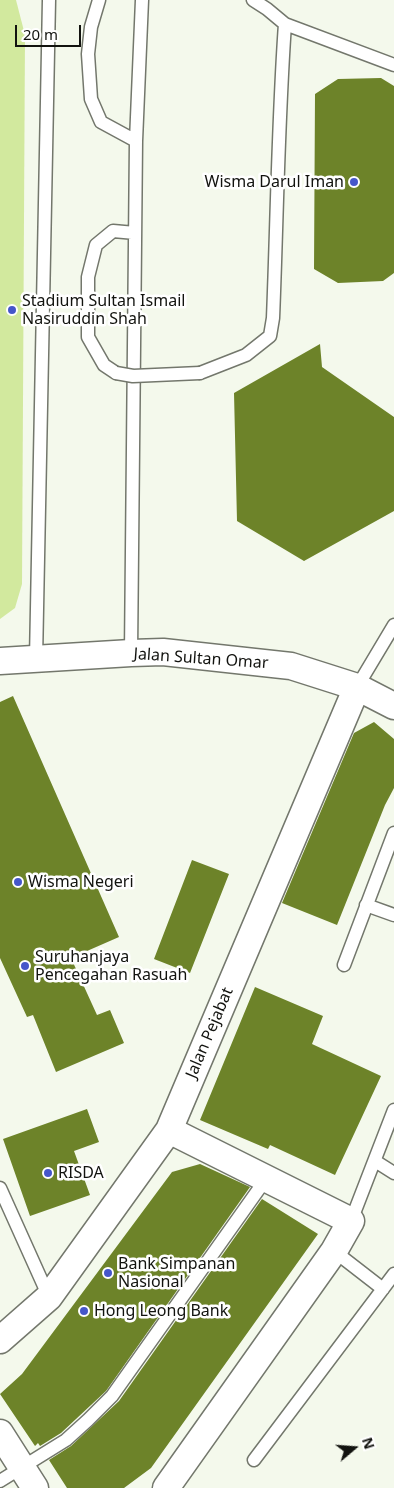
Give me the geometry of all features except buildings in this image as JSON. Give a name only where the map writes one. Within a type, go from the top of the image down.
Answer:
[{"type":"street","name":"Jalan Sultan Omar","points":[[0,661],[163,652],[291,666],[357,686],[394,706]]},
{"type":"street","name":"Jalan Pejabat","points":[[0,1340],[50,1297],[169,1130],[357,686]]},
{"type":"street","points":[[166,1488],[334,1251],[351,1221],[169,1130]]},
{"type":"street","points":[[0,1433],[28,1478]]},
{"type":"lane","points":[[36,659],[49,0]]},
{"type":"lane","points":[[99,0],[92,26],[88,54],[91,99],[101,122],[136,141]]},
{"type":"lane","points":[[131,653],[136,141],[142,0]]},
{"type":"lane","points":[[253,0],[285,24],[394,65]]},
{"type":"lane","points":[[135,233],[113,231],[96,244],[88,277],[88,337],[104,365],[116,374],[133,376],[200,373],[246,355],[270,336],[274,318],[279,185],[280,84],[285,24]]},
{"type":"lane","points":[[357,686],[394,625]]},
{"type":"lane","points":[[344,965],[394,833]]},
{"type":"lane","points":[[366,905],[394,915]]},
{"type":"lane","points":[[351,1221],[394,1110]]},
{"type":"lane","points":[[375,1161],[394,1173]]},
{"type":"lane","points":[[0,1481],[28,1478],[112,1396],[266,1179]]},
{"type":"lane","points":[[0,1188],[50,1297]]},
{"type":"lane","points":[[334,1251],[383,1289]]},
{"type":"lane","points":[[254,1460],[394,1274]]},
{"type":"green space","name":"Stadium Sultan Ismail Nasiruddin Shah","points":[[0,0],[16,0],[25,35],[22,584],[15,608],[0,619]]},
{"type":"place","name":"Wisma Darul Iman","points":[[354,182]]},
{"type":"place","name":"Stadium Sultan Ismail Nasiruddin Shah","points":[[12,310]]},
{"type":"place","name":"Wisma Negeri","points":[[18,882]]},
{"type":"place","name":"Suruhanjaya Pencegahan Rasuah","points":[[25,966]]},
{"type":"place","name":"RISDA","points":[[48,1173]]},
{"type":"place","name":"Bank Simpanan Nasional","points":[[108,1273]]},
{"type":"place","name":"Hong Leong Bank","points":[[84,1311]]}]
